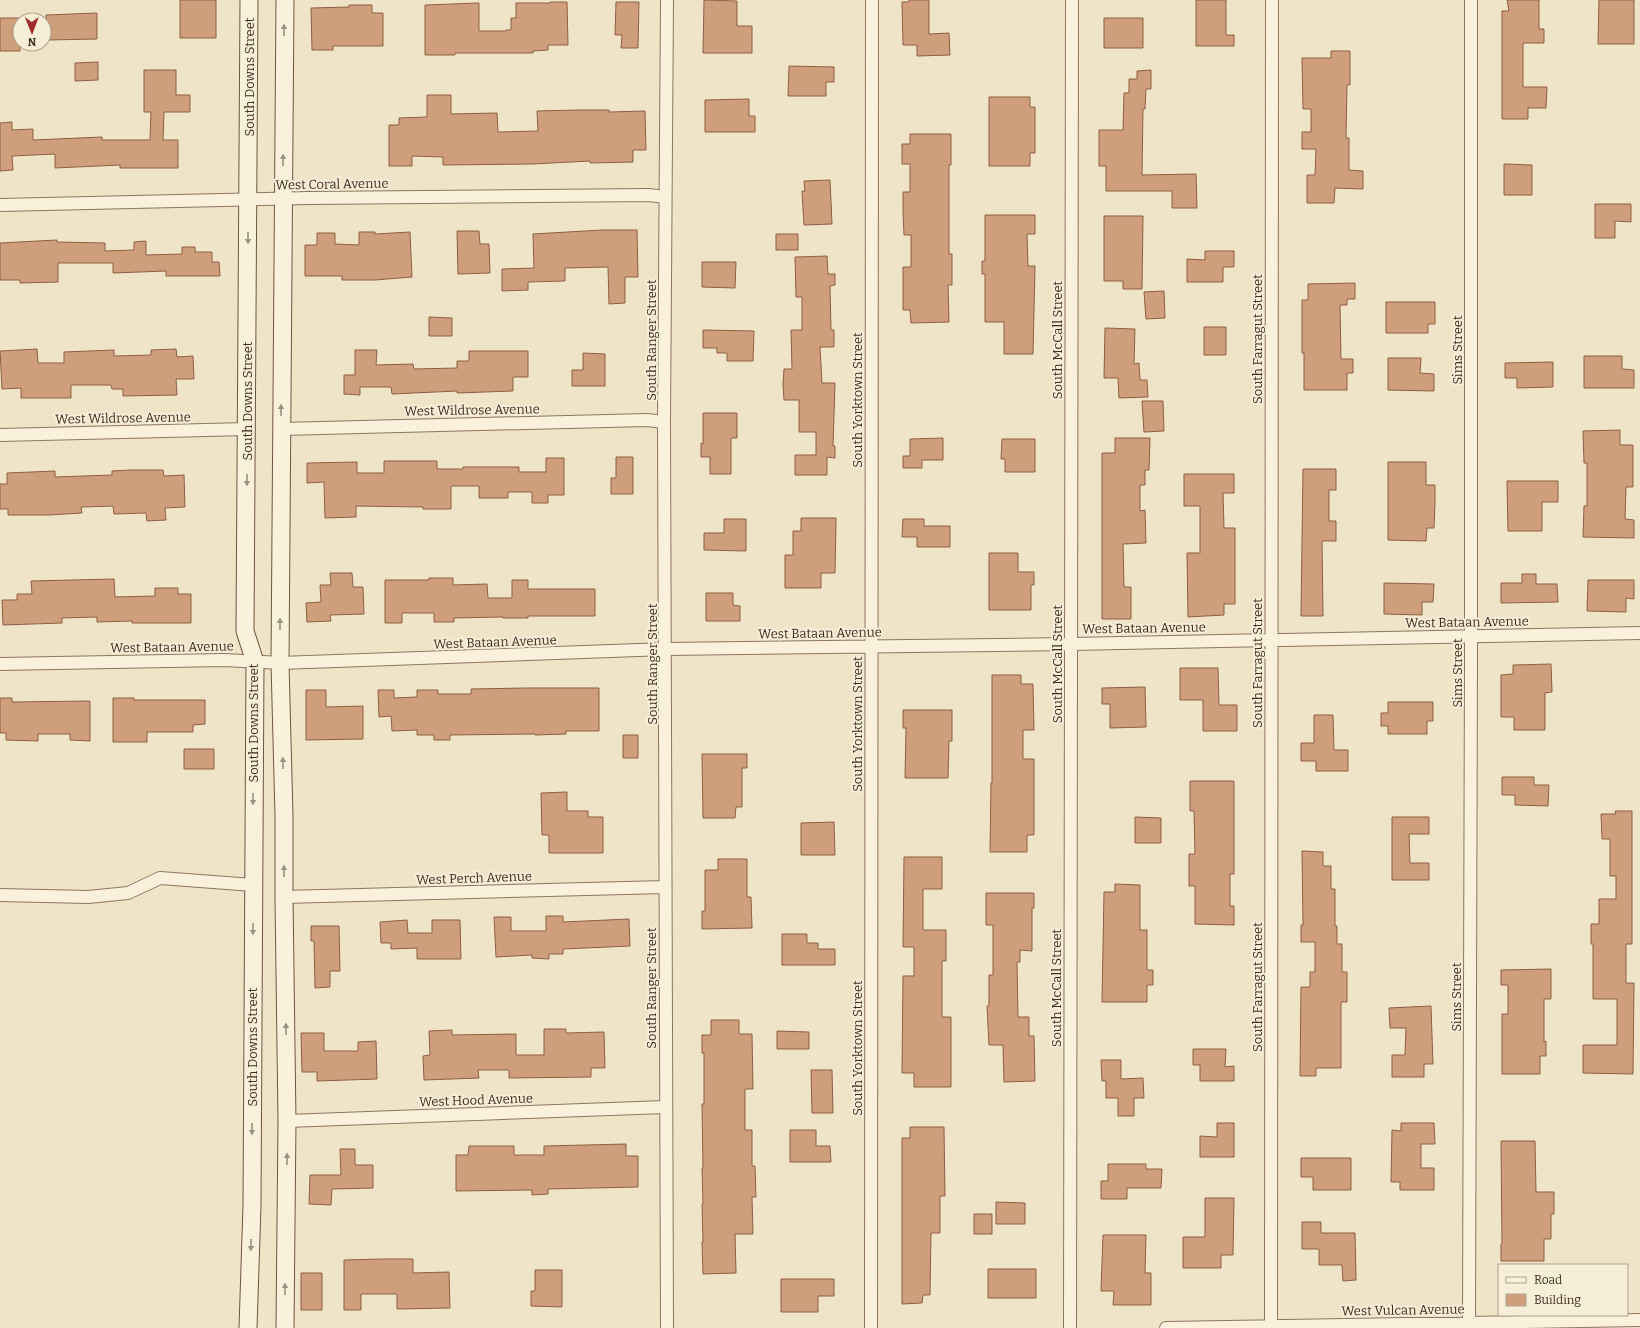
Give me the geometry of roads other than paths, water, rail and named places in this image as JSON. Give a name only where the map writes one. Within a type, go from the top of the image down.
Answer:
[{"type":"main road","name":"South Downs Street","points":[[248,1328],[252,1206],[255,662],[245,631],[249,0]]},
{"type":"main road","name":"South Downs Street","points":[[285,0],[280,663],[284,816],[287,1121],[285,1328]]},
{"type":"street","name":"South Ranger Street","points":[[667,0],[664,422],[666,649],[665,1107],[667,1328]]},
{"type":"street","name":"South Yorktown Street","points":[[871,1328],[872,0]]},
{"type":"street","name":"South McCall Street","points":[[1070,1328],[1072,0]]},
{"type":"street","name":"South Farragut Street","points":[[1270,1326],[1272,0]]},
{"type":"street","name":"Sims Street","points":[[1469,1323],[1471,0]]},
{"type":"street","name":"West Coral Avenue","points":[[0,205],[248,199],[649,195],[665,197]]},
{"type":"street","name":"West Wildrose Avenue","points":[[281,429],[647,420],[664,422]]},
{"type":"street","name":"West Wildrose Avenue","points":[[0,435],[247,429]]},
{"type":"street","name":"West Bataan Avenue","points":[[0,664],[224,660],[280,663],[666,649],[1071,644],[1640,633]]},
{"type":"street","points":[[0,895],[88,897],[128,893],[160,878],[253,885]]},
{"type":"street","name":"West Perch Avenue","points":[[284,897],[665,887]]},
{"type":"street","name":"West Hood Avenue","points":[[287,1121],[665,1107]]},
{"type":"street","name":"West Vulcan Avenue","points":[[1166,1328],[1640,1320]]}]
